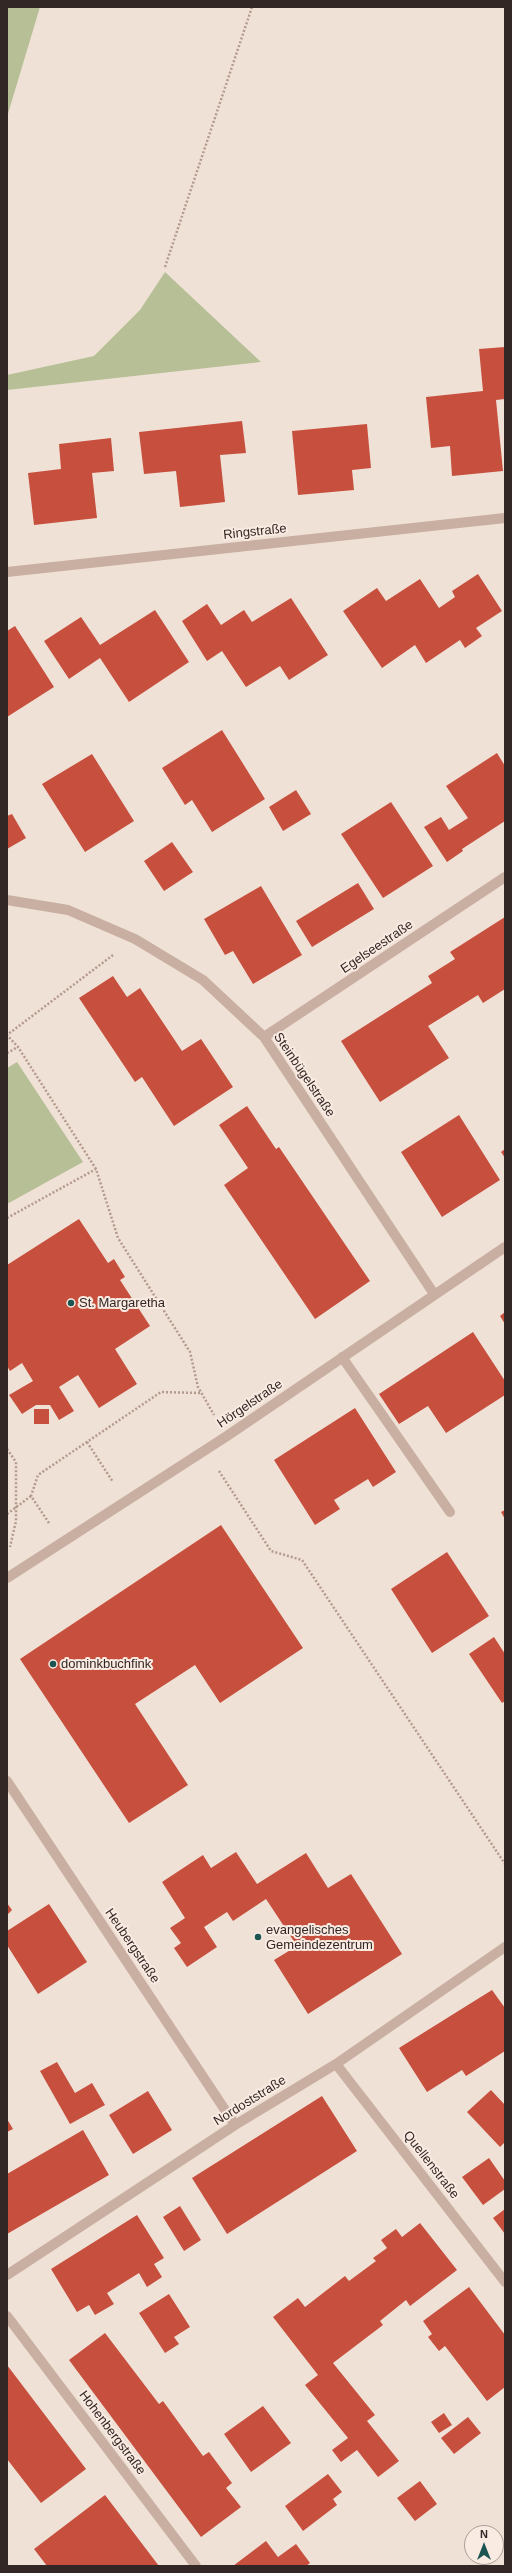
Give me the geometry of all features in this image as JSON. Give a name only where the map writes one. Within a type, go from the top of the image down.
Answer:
[{"type":"street","name":"Ringstraße","points":[[7,572],[505,518]]},
{"type":"street","name":"Egelseestraße","points":[[264,1037],[505,877]]},
{"type":"street","name":"Steinbügelstraße","points":[[7,900],[68,910],[135,939],[203,980],[264,1037],[434,1294]]},
{"type":"street","name":"Hörgelstraße","points":[[8,1576],[227,1436],[505,1246]]},
{"type":"street","points":[[342,1357],[450,1512]]},
{"type":"street","name":"Heubergstraße","points":[[7,1781],[235,2125]]},
{"type":"street","name":"Nordoststraße","points":[[7,2275],[235,2125],[336,2064],[505,1947]]},
{"type":"street","name":"Quellenstraße","points":[[336,2064],[505,2282]]},
{"type":"street","name":"Hohenbergstraße","points":[[7,2316],[196,2566]]},
{"type":"path","points":[[165,267],[252,7]]},
{"type":"path","points":[[135,939],[7,1035],[18,1047],[96,1169],[118,1238],[190,1352],[198,1387],[227,1436]]},
{"type":"path","points":[[7,1054],[18,1047]]},
{"type":"path","points":[[7,1218],[96,1169]]},
{"type":"path","points":[[7,1514],[31,1496],[38,1475],[160,1392],[201,1393]]},
{"type":"path","points":[[87,1442],[126,1501]]},
{"type":"path","points":[[7,1450],[16,1462],[16,1521],[9,1552]]},
{"type":"path","points":[[205,1450],[271,1551],[302,1560],[505,1864]]},
{"type":"path","points":[[31,1496],[62,1542]]},
{"type":"green space","points":[[7,7],[40,7],[7,117]]},
{"type":"green space","points":[[165,272],[261,362],[7,390],[7,375],[94,356],[140,310]]},
{"type":"green space","points":[[17,1062],[83,1162],[7,1204],[7,1068]]},
{"type":"building","points":[[505,347],[505,399],[496,400],[503,471],[452,476],[450,446],[431,448],[426,397],[483,391],[479,349]]},
{"type":"building","points":[[242,421],[246,453],[220,455],[225,502],[180,507],[176,471],[144,474],[139,432]]},
{"type":"building","points":[[367,424],[371,468],[352,470],[354,490],[298,495],[292,431]]},
{"type":"building","points":[[111,438],[114,471],[92,473],[97,518],[34,525],[28,473],[61,469],[59,444]]},
{"type":"building","points":[[478,574],[502,611],[476,628],[482,636],[465,648],[460,640],[426,663],[415,645],[382,668],[343,611],[377,588],[386,601],[420,579],[439,608],[455,597],[452,591]]},
{"type":"building","points":[[291,598],[328,655],[289,680],[280,666],[246,687],[222,651],[207,661],[182,621],[207,604],[221,625],[244,610],[252,622]]},
{"type":"building","points":[[155,610],[189,662],[129,702],[100,658],[69,679],[44,641],[81,617],[100,645]]},
{"type":"building","points":[[15,626],[54,687],[7,717],[7,631]]},
{"type":"building","points":[[222,730],[265,799],[212,832],[192,800],[185,805],[162,768]]},
{"type":"building","points":[[497,753],[505,766],[505,821],[462,849],[463,851],[447,862],[424,827],[441,817],[449,830],[468,818],[446,786]]},
{"type":"building","points":[[92,754],[134,821],[85,852],[42,784]]},
{"type":"building","points":[[296,790],[311,814],[283,831],[269,807]]},
{"type":"building","points":[[391,802],[433,866],[383,898],[341,834]]},
{"type":"building","points":[[12,814],[26,838],[7,849],[7,816]]},
{"type":"building","points":[[172,842],[193,872],[164,891],[144,861]]},
{"type":"building","points":[[358,883],[374,909],[312,947],[296,921]]},
{"type":"building","points":[[261,886],[302,955],[253,984],[233,951],[225,955],[204,919]]},
{"type":"building","points":[[505,917],[505,989],[483,1003],[478,995],[428,1026],[449,1058],[380,1102],[341,1041],[432,983],[428,976],[455,959],[450,952]]},
{"type":"building","points":[[113,976],[127,997],[140,988],[182,1051],[201,1039],[233,1087],[174,1126],[142,1077],[135,1082],[79,998]]},
{"type":"building","points":[[247,1106],[276,1149],[279,1147],[370,1281],[315,1319],[224,1185],[248,1168],[219,1125]]},
{"type":"building","points":[[459,1115],[500,1180],[442,1217],[401,1152]]},
{"type":"building","points":[[505,1149],[505,1158],[501,1152]]},
{"type":"building","name":"St. Margaretha","points":[[79,1219],[108,1263],[114,1259],[125,1277],[120,1280],[150,1326],[115,1349],[137,1384],[99,1408],[78,1375],[59,1387],[74,1411],[59,1420],[50,1405],[36,1405],[22,1414],[9,1395],[33,1381],[22,1363],[10,1371],[7,1366],[7,1265]]},
{"type":"building","points":[[505,1312],[505,1324],[500,1316]]},
{"type":"building","points":[[473,1332],[505,1381],[505,1395],[446,1433],[428,1406],[399,1424],[379,1394]]},
{"type":"building","points":[[355,1408],[396,1472],[373,1487],[368,1479],[334,1500],[340,1509],[315,1525],[274,1460]]},
{"type":"building","points":[[34,1409],[49,1409],[49,1424],[34,1424]]},
{"type":"building","points":[[505,1510],[505,1519],[501,1512]]},
{"type":"building","points":[[221,1525],[303,1648],[220,1703],[195,1665],[135,1704],[188,1785],[129,1823],[20,1659]]},
{"type":"building","points":[[447,1552],[489,1616],[432,1653],[391,1589]]},
{"type":"building","points":[[494,1637],[505,1654],[505,1701],[502,1703],[469,1654]]},
{"type":"building","points":[[236,1852],[257,1884],[306,1853],[328,1888],[351,1874],[402,1954],[308,2014],[274,1960],[297,1946],[266,1899],[233,1921],[227,1912],[204,1927],[217,1947],[187,1967],[174,1948],[181,1943],[170,1928],[185,1918],[162,1882],[203,1855],[211,1868]]},
{"type":"building","points":[[7,1903],[12,1910],[7,1915]]},
{"type":"building","points":[[49,1904],[87,1962],[38,1994],[7,1945],[7,1931]]},
{"type":"building","points":[[492,1990],[505,2008],[505,2051],[466,2076],[462,2070],[427,2092],[399,2048]]},
{"type":"building","points":[[57,2062],[75,2093],[92,2083],[105,2105],[70,2124],[40,2071]]},
{"type":"building","points":[[491,2090],[505,2105],[505,2142],[500,2147],[467,2112]]},
{"type":"building","points":[[148,2091],[172,2130],[133,2154],[109,2115]]},
{"type":"building","points":[[322,2096],[357,2151],[227,2234],[192,2178]]},
{"type":"building","points":[[7,2119],[13,2129],[7,2132]]},
{"type":"building","points":[[83,2130],[109,2175],[7,2234],[7,2174]]},
{"type":"building","points":[[489,2158],[505,2181],[505,2189],[483,2205],[462,2177]]},
{"type":"building","points":[[180,2206],[201,2240],[184,2251],[163,2217]]},
{"type":"building","points":[[505,2209],[505,2234],[493,2218]]},
{"type":"building","points":[[137,2215],[164,2258],[154,2264],[162,2277],[147,2287],[139,2273],[107,2293],[114,2304],[95,2315],[89,2305],[77,2312],[51,2269]]},
{"type":"building","points":[[420,2223],[457,2270],[410,2306],[406,2300],[380,2321],[383,2325],[333,2363],[375,2415],[367,2421],[399,2461],[378,2477],[357,2450],[341,2462],[332,2450],[348,2438],[305,2385],[318,2375],[273,2317],[298,2298],[305,2307],[345,2276],[349,2281],[376,2261],[373,2258],[387,2248],[381,2240],[396,2229],[402,2237]]},
{"type":"building","points":[[469,2287],[505,2335],[505,2387],[487,2401],[445,2346],[439,2351],[428,2337],[432,2334],[423,2321]]},
{"type":"building","points":[[169,2294],[190,2327],[174,2337],[179,2344],[165,2353],[139,2313]]},
{"type":"building","points":[[105,2333],[159,2404],[163,2401],[203,2456],[209,2452],[232,2483],[226,2488],[241,2507],[201,2537],[69,2360]]},
{"type":"building","points":[[7,2365],[86,2469],[41,2503],[7,2459]]},
{"type":"building","points":[[263,2406],[291,2443],[251,2472],[224,2434]]},
{"type":"building","points":[[444,2413],[452,2425],[439,2433],[431,2422]]},
{"type":"building","points":[[468,2417],[481,2433],[454,2454],[441,2438]]},
{"type":"building","points":[[328,2474],[342,2492],[333,2499],[337,2505],[303,2531],[285,2506]]},
{"type":"building","points":[[420,2481],[437,2504],[415,2521],[397,2498]]},
{"type":"building","points":[[105,2495],[159,2566],[47,2566],[34,2549]]},
{"type":"building","points":[[266,2541],[278,2557],[296,2544],[310,2563],[306,2566],[233,2566]]},
{"type":"place","name":"St. Margaretha","points":[[71,1303]]},
{"type":"place","name":"dominkbuchfink","points":[[53,1664]]},
{"type":"place","name":"evangelisches Gemeindezentrum","points":[[258,1937]]}]
